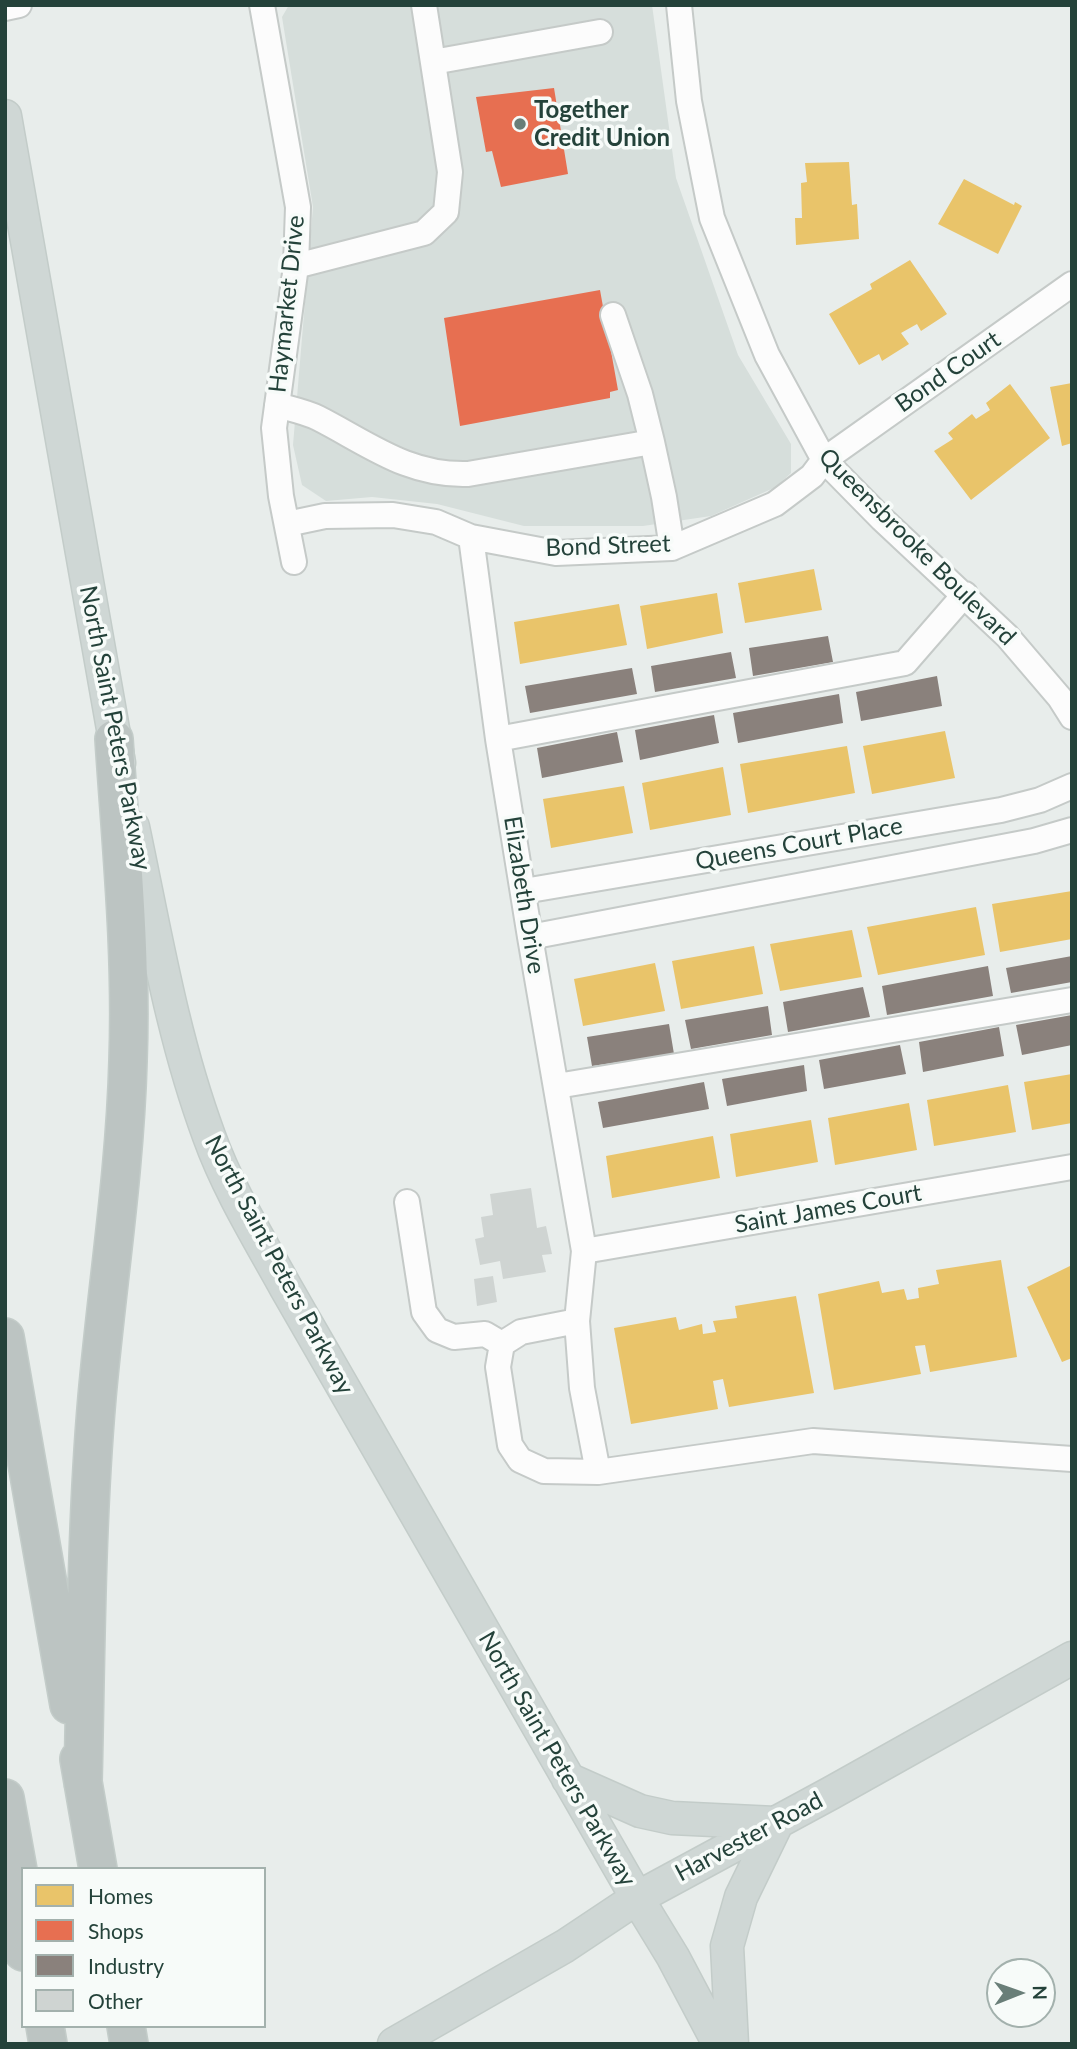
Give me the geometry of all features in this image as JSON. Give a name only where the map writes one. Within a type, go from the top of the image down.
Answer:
[{"type":"highway","points":[[83,1783],[90,1505],[128,1062],[128,954],[114,739]]},
{"type":"highway","points":[[5,1337],[98,1867]]},
{"type":"highway","points":[[5,1798],[21,1887]]},
{"type":"highway","points":[[5,1906],[21,1947]]},
{"type":"main road","name":"North Saint Peters Parkway","points":[[5,116],[114,739],[171,1011],[183,1061],[210,1140],[286,1288],[673,1957],[719,2044]]},
{"type":"main road","name":"Harvester Road","points":[[394,2044],[565,1946],[637,1898],[1072,1658]]},
{"type":"main road","points":[[568,1779],[639,1811],[672,1818],[776,1823],[741,1897],[727,1946],[732,2044]]},
{"type":"street","points":[[5,8],[19,5]]},
{"type":"street","name":"Haymarket Drive","points":[[262,5],[298,207],[296,266],[274,428],[281,496],[294,562]]},
{"type":"street","points":[[296,266],[424,233],[446,212],[450,172],[424,5]]},
{"type":"street","name":"Queensbrooke Boulevard","points":[[679,5],[689,101],[712,218],[767,355],[824,460],[882,519],[1007,636],[1060,698],[1072,717]]},
{"type":"street","points":[[433,62],[600,32]]},
{"type":"street","name":"Bond Court","points":[[824,460],[1072,284]]},
{"type":"street","points":[[612,315],[640,394],[664,497],[672,548]]},
{"type":"street","points":[[277,405],[315,417],[380,454],[446,475],[468,474],[652,442]]},
{"type":"street","name":"Bond Street","points":[[287,524],[325,516],[393,515],[436,522],[471,537],[556,553],[672,548],[775,504],[812,476],[824,460]]},
{"type":"street","name":"Elizabeth Drive","points":[[471,537],[498,738],[584,1251],[577,1321],[582,1388],[598,1472]]},
{"type":"street","points":[[498,738],[905,663],[965,594]]},
{"type":"street","name":"Queens Court Place","points":[[524,891],[1001,810],[1040,800],[1072,786]]},
{"type":"street","name":"Queens Court Place","points":[[530,937],[1034,841],[1072,830]]},
{"type":"street","points":[[556,1086],[1072,1000]]},
{"type":"street","name":"Saint James Court","points":[[584,1251],[1072,1167]]},
{"type":"street","points":[[407,1202],[424,1312],[437,1330],[454,1337],[485,1334],[502,1344]]},
{"type":"street","points":[[577,1321],[521,1332],[502,1344],[498,1367],[510,1446],[520,1460],[544,1471],[598,1472],[813,1441],[1072,1459]]},
{"type":"shaded area","points":[[289,5],[652,5],[676,178],[738,355],[791,444],[791,473],[776,487],[711,516],[643,526],[524,526],[437,504],[372,497],[326,501],[302,485],[293,445],[313,207],[282,17]]},
{"type":"building: Homes","points":[[849,162],[852,205],[857,204],[859,239],[796,245],[795,218],[802,218],[801,183],[807,182],[805,163]]},
{"type":"building: Homes","points":[[964,179],[1014,205],[1015,202],[1022,206],[998,254],[938,224]]},
{"type":"building: Homes","points":[[910,260],[947,314],[921,331],[917,324],[901,333],[909,344],[882,361],[879,354],[859,365],[829,314],[872,289],[870,284]]},
{"type":"building: Homes","points":[[1072,383],[1072,443],[1062,446],[1050,387]]},
{"type":"building: Homes","points":[[1010,384],[1050,438],[971,500],[934,451],[953,439],[948,433],[972,414],[976,419],[990,410],[986,403]]},
{"type":"building: Homes","points":[[814,569],[822,610],[745,623],[738,583]]},
{"type":"building: Homes","points":[[717,593],[723,633],[647,649],[640,606]]},
{"type":"building: Homes","points":[[619,604],[627,645],[520,664],[514,622]]},
{"type":"building: Homes","points":[[945,731],[955,778],[872,794],[863,746]]},
{"type":"building: Homes","points":[[847,746],[855,793],[748,813],[740,764]]},
{"type":"building: Homes","points":[[723,767],[731,815],[650,830],[642,783]]},
{"type":"building: Homes","points":[[624,786],[633,833],[551,848],[543,799]]},
{"type":"building: Homes","points":[[1072,891],[1072,939],[1000,952],[992,904]]},
{"type":"building: Homes","points":[[976,907],[985,955],[878,975],[867,927]]},
{"type":"building: Homes","points":[[852,930],[862,977],[780,991],[770,944]]},
{"type":"building: Homes","points":[[754,946],[763,994],[681,1009],[672,961]]},
{"type":"building: Homes","points":[[655,963],[665,1011],[583,1026],[574,979]]},
{"type":"building: Homes","points":[[1072,1074],[1072,1123],[1032,1130],[1024,1082]]},
{"type":"building: Homes","points":[[1008,1085],[1016,1132],[934,1146],[927,1100]]},
{"type":"building: Homes","points":[[909,1103],[917,1150],[835,1165],[828,1118]]},
{"type":"building: Homes","points":[[811,1120],[818,1162],[736,1177],[730,1134]]},
{"type":"building: Homes","points":[[713,1136],[720,1178],[612,1198],[606,1156]]},
{"type":"building: Homes","points":[[1001,1260],[1017,1357],[930,1372],[925,1345],[915,1346],[921,1374],[834,1390],[818,1294],[879,1281],[882,1293],[904,1289],[907,1300],[919,1298],[918,1288],[939,1284],[936,1270]]},
{"type":"building: Homes","points":[[1072,1265],[1072,1358],[1062,1362],[1027,1287]]},
{"type":"building: Homes","points":[[796,1296],[814,1393],[729,1407],[723,1379],[713,1381],[718,1409],[631,1424],[614,1328],[676,1317],[679,1330],[702,1324],[703,1334],[716,1332],[713,1321],[737,1318],[735,1306]]},
{"type":"building: Shops","name":"Together Credit Union","points":[[554,88],[568,174],[501,187],[492,151],[486,152],[476,97]]},
{"type":"building: Shops","points":[[600,290],[618,390],[610,392],[610,398],[460,426],[444,318]]},
{"type":"building: Industry","points":[[828,636],[833,662],[753,676],[749,648]]},
{"type":"building: Industry","points":[[731,652],[736,678],[655,692],[651,666]]},
{"type":"building: Industry","points":[[632,668],[637,694],[530,713],[525,686]]},
{"type":"building: Industry","points":[[937,676],[942,706],[861,721],[856,692]]},
{"type":"building: Industry","points":[[839,694],[843,723],[738,743],[733,713]]},
{"type":"building: Industry","points":[[714,715],[719,743],[640,760],[635,730]]},
{"type":"building: Industry","points":[[617,732],[623,762],[542,778],[537,748]]},
{"type":"building: Industry","points":[[1072,956],[1072,982],[1011,993],[1006,968]]},
{"type":"building: Industry","points":[[988,966],[993,996],[887,1015],[882,986]]},
{"type":"building: Industry","points":[[863,987],[870,1017],[788,1032],[783,1002]]},
{"type":"building: Industry","points":[[768,1006],[772,1035],[691,1049],[685,1020]]},
{"type":"building: Industry","points":[[1072,1015],[1072,1045],[1022,1055],[1016,1025]]},
{"type":"building: Industry","points":[[669,1024],[674,1054],[592,1066],[587,1037]]},
{"type":"building: Industry","points":[[999,1027],[1004,1056],[923,1072],[919,1042]]},
{"type":"building: Industry","points":[[900,1045],[906,1074],[824,1089],[819,1060]]},
{"type":"building: Industry","points":[[804,1065],[807,1091],[727,1106],[722,1079]]},
{"type":"building: Industry","points":[[704,1082],[709,1109],[603,1128],[598,1102]]},
{"type":"building: Other","points":[[531,1188],[537,1228],[546,1226],[552,1254],[542,1255],[546,1272],[503,1279],[500,1261],[480,1265],[475,1239],[484,1237],[481,1217],[493,1215],[490,1194]]},
{"type":"building: Other","points":[[493,1276],[497,1302],[477,1306],[474,1279]]},
{"type":"place","name":"Together Credit Union","points":[[520,124]]}]
